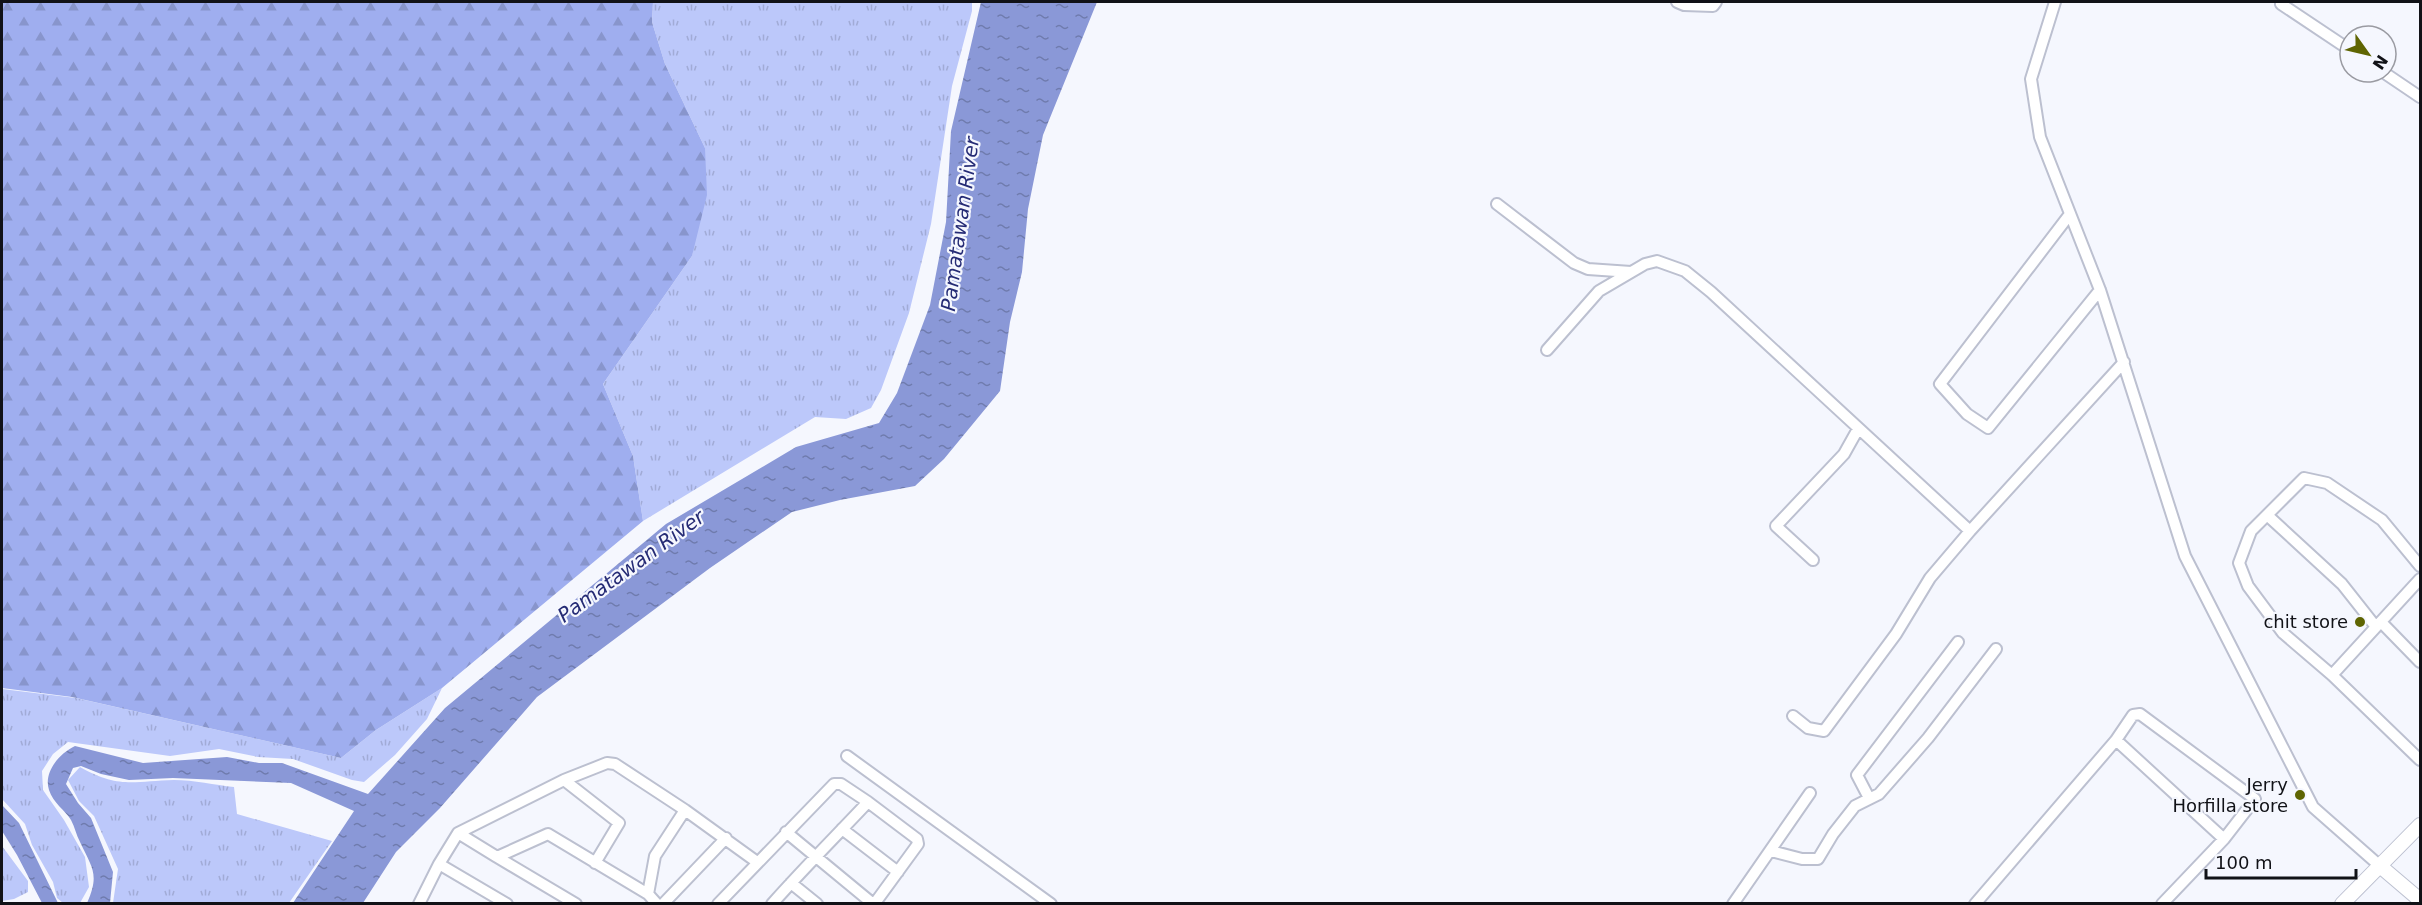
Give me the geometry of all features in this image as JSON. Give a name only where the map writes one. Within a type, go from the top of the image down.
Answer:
[{"type":"main road","points":[[2342,903],[2421,825]]},
{"type":"main road","points":[[2380,866],[2421,900]]},
{"type":"street","points":[[1677,2],[1684,5],[1713,6],[1716,2]]},
{"type":"street","points":[[2055,2],[2031,79],[2040,137],[2100,290],[2185,556],[2313,807],[2380,866]]},
{"type":"street","points":[[2282,2],[2281,4],[2338,42]]},
{"type":"street","points":[[2398,82],[2421,97]]},
{"type":"street","points":[[1497,204],[1574,263],[1588,269],[1631,272]]},
{"type":"street","points":[[2070,214],[1940,384],[1967,414],[1988,428],[2100,290]]},
{"type":"street","points":[[1547,350],[1599,291],[1631,272],[1645,264],[1657,261],[1685,271],[1711,292],[1970,531]]},
{"type":"street","points":[[1793,716],[1808,728],[1824,731],[1896,634],[1930,578],[2124,362]]},
{"type":"street","points":[[1814,560],[1776,526],[1844,454],[1858,429]]},
{"type":"street","points":[[2421,566],[2382,520],[2327,483],[2304,477],[2252,531],[2239,562],[2248,586],[2283,633],[2332,675],[2421,760]]},
{"type":"street","points":[[2267,515],[2342,584],[2379,624],[2421,662]]},
{"type":"street","points":[[2332,675],[2421,579]]},
{"type":"street","points":[[1869,798],[1857,775],[1958,642]]},
{"type":"street","points":[[1771,851],[1802,859],[1818,859],[1833,834],[1856,806],[1879,794],[1920,747],[1996,649]]},
{"type":"street","points":[[1975,903],[2116,740],[2133,715],[2140,714],[2255,799],[2224,839],[2162,903]]},
{"type":"street","points":[[2116,740],[2224,839]]},
{"type":"street","points":[[848,756],[1051,903]]},
{"type":"street","points":[[419,903],[458,833],[564,780],[607,763],[615,764],[685,810],[757,862]]},
{"type":"street","points":[[564,780],[619,823],[595,863]]},
{"type":"street","points":[[718,903],[786,832],[834,784],[841,784],[868,802],[917,839],[918,844],[875,903],[872,903],[786,832]]},
{"type":"street","points":[[1733,903],[1810,794]]},
{"type":"street","points":[[772,903],[868,802]]},
{"type":"street","points":[[648,894],[655,856],[685,810]]},
{"type":"street","points":[[842,829],[898,872]]},
{"type":"street","points":[[458,833],[576,903]]},
{"type":"street","points":[[497,857],[548,834],[648,894],[657,903]]},
{"type":"street","points":[[663,903],[726,838]]},
{"type":"street","points":[[439,864],[507,903]]},
{"type":"street","points":[[791,883],[817,903]]},
{"type":"green space","points":[[2,2],[653,2],[652,22],[665,64],[705,148],[707,195],[692,256],[603,384],[633,456],[643,521],[442,688],[376,730],[341,758],[72,697],[2,688]]},
{"type":"green space","points":[[653,2],[972,2],[972,11],[952,86],[931,224],[909,313],[881,390],[871,408],[846,419],[815,417],[643,521],[633,456],[603,384],[692,256],[705,148],[665,64],[652,22]]},
{"type":"green space","points":[[442,688],[427,719],[395,755],[364,782],[293,759],[258,757],[219,749],[170,756],[68,742],[53,754],[42,771],[43,790],[64,820],[85,857],[89,887],[80,903],[63,903],[57,898],[53,882],[32,845],[25,824],[2,799],[2,689],[76,698],[341,758],[376,730]]},
{"type":"green space","points":[[80,767],[116,781],[182,780],[234,787],[237,814],[332,841],[289,903],[113,903],[118,869],[94,816],[79,801],[68,780]]},
{"type":"green space","points":[[2,846],[28,881],[28,892],[14,899],[2,901]]},
{"type":"water","name":"Pamatawan River","points":[[981,2],[1097,2],[1043,135],[1028,209],[1022,272],[1010,322],[1000,391],[944,459],[915,486],[840,500],[792,512],[710,568],[537,697],[440,808],[396,852],[363,903],[293,903],[354,811],[291,783],[173,778],[129,780],[101,774],[81,766],[73,768],[66,784],[91,818],[113,872],[110,903],[87,903],[93,885],[93,871],[71,820],[53,799],[48,783],[48,777],[54,764],[69,749],[75,746],[143,763],[227,757],[259,763],[282,763],[368,794],[445,708],[666,524],[796,447],[879,423],[897,393],[930,305],[946,222],[951,131]]},
{"type":"water","points":[[2,805],[19,823],[58,903],[42,903],[2,831]]},
{"type":"place","name":"chit store","points":[[2360,622]]},
{"type":"place","name":"Jerry Horfilla store","points":[[2300,795]]}]
